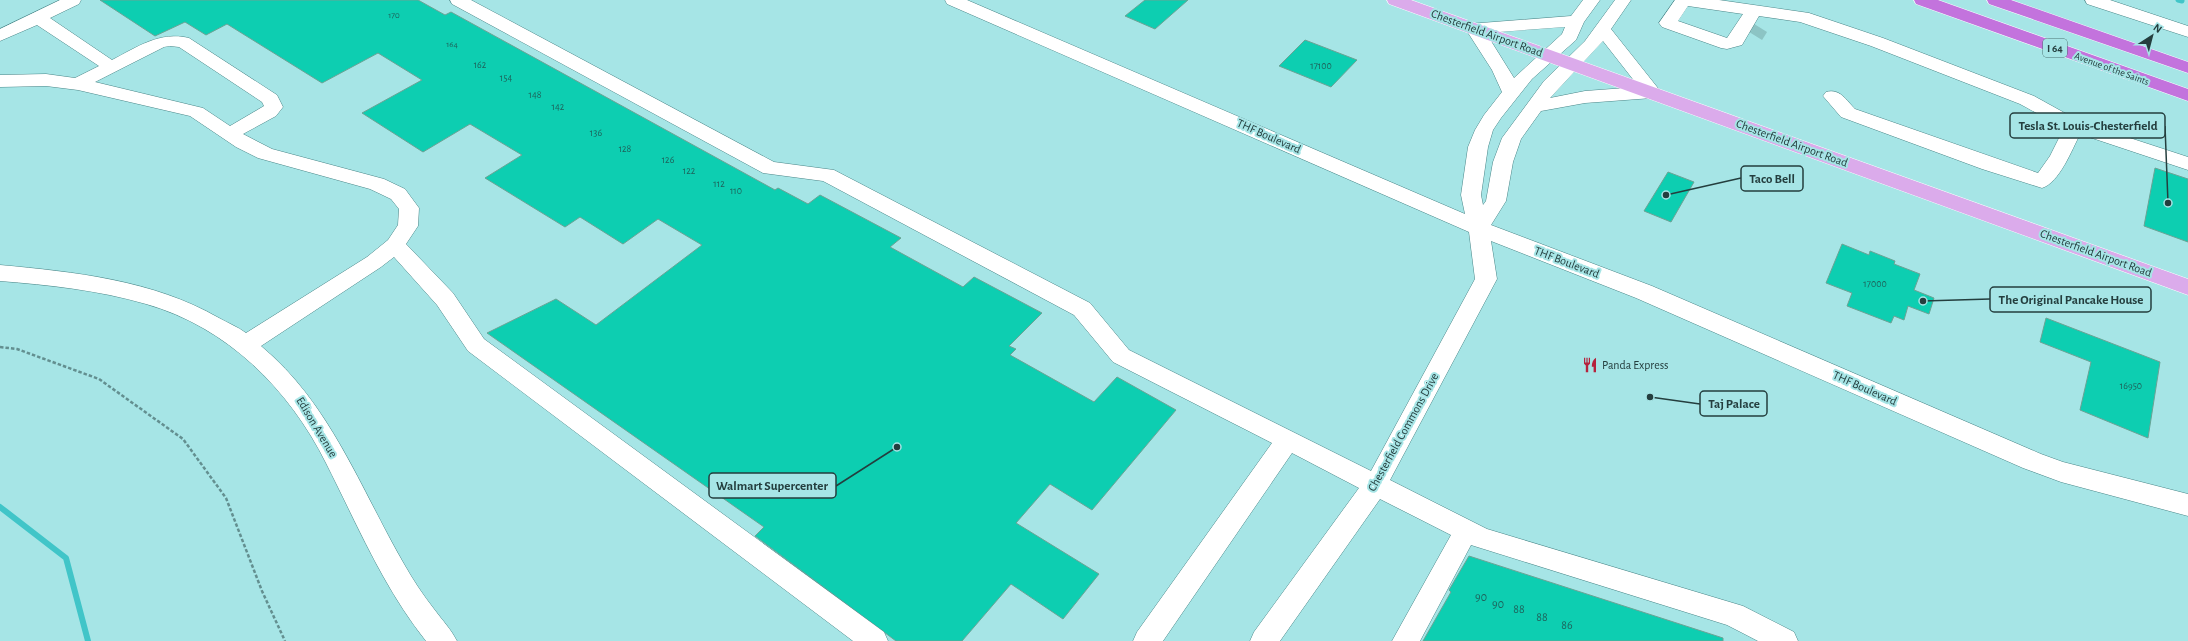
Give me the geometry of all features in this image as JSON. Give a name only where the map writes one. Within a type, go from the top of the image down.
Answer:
[{"type":"highway","name":"Avenue of the Saints","points":[[1922,0],[2188,95]]},
{"type":"highway","name":"I 64","points":[[1995,0],[2188,68]]},
{"type":"main road","name":"Chesterfield Airport Road","points":[[1395,0],[2188,287]]},
{"type":"street","points":[[0,36],[72,0]]},
{"type":"street","points":[[458,0],[770,168],[827,175],[1082,309],[1121,356],[1466,531],[1481,538],[1734,615],[1784,641]]},
{"type":"street","name":"THF Boulevard","points":[[952,0],[1479,228],[1644,292],[2032,461],[2061,472],[2188,505]]},
{"type":"street","name":"Chesterfield Commons Drive","points":[[1264,641],[1375,486],[1486,279],[1479,228],[1471,196],[1478,147],[1484,130],[1490,120],[1526,75],[1550,56],[1570,36],[1576,21],[1592,0]]},
{"type":"street","points":[[1479,228],[1496,201],[1503,162],[1512,138],[1550,85],[1591,45],[1623,0]]},
{"type":"street","points":[[1754,23],[1750,43],[1736,41],[1727,44],[1668,23],[1683,0],[1754,23],[1803,16],[1877,42],[2027,100],[2074,126],[2188,164]]},
{"type":"street","points":[[2093,0],[2188,32]]},
{"type":"street","points":[[37,17],[110,66]]},
{"type":"street","points":[[1474,28],[1531,26],[1576,21]]},
{"type":"street","points":[[1474,28],[1501,70],[1512,93]]},
{"type":"street","points":[[1603,30],[1652,92]]},
{"type":"street","points":[[78,84],[110,66],[159,43],[170,41],[183,42],[270,99],[274,107],[269,112],[229,134]]},
{"type":"street","points":[[0,81],[46,80],[78,84],[196,112],[229,134],[265,154],[377,184],[398,194],[409,208],[408,226],[395,245],[374,262],[246,344]]},
{"type":"street","points":[[1533,107],[1585,97],[1652,92]]},
{"type":"street","points":[[1832,96],[1848,113],[1989,164],[2042,181],[2059,158],[2074,126]]},
{"type":"street","points":[[395,245],[446,299],[476,345],[874,641]]},
{"type":"street","name":"Edison Avenue","points":[[0,273],[113,286],[149,296],[186,310],[218,326],[246,344],[282,377],[296,393],[315,420],[397,578],[420,614],[443,641]]},
{"type":"street","points":[[1147,641],[1287,440]]},
{"type":"street","points":[[1406,641],[1466,531]]},
{"type":"path","points":[[0,347],[17,349],[99,379],[183,439],[226,498],[262,591],[285,641]]},
{"type":"building","points":[[100,0],[418,0],[445,15],[451,12],[775,190],[778,188],[808,204],[820,195],[901,238],[890,247],[963,287],[974,277],[1042,313],[1009,346],[1016,349],[1010,355],[1094,402],[1117,377],[1176,410],[1092,510],[1050,484],[1016,523],[1099,574],[1063,619],[1011,584],[962,641],[896,641],[755,536],[764,527],[487,333],[556,299],[596,325],[702,245],[658,219],[623,244],[580,217],[565,227],[485,178],[522,155],[470,124],[423,152],[362,113],[422,80],[378,53],[322,83],[227,24],[206,35],[185,22],[155,36]]},
{"type":"building","points":[[1145,0],[1188,0],[1155,29],[1125,16]]},
{"type":"building","points":[[1305,40],[1357,60],[1331,87],[1279,66]]},
{"type":"building","points":[[2155,168],[2188,179],[2188,242],[2144,226]]},
{"type":"building","points":[[1668,172],[1694,182],[1671,222],[1644,211]]},
{"type":"building","points":[[1842,244],[1869,255],[1870,251],[1895,261],[1894,264],[1920,274],[1914,290],[1934,298],[1929,314],[1908,306],[1904,320],[1894,316],[1891,323],[1847,306],[1852,293],[1826,283]]},
{"type":"building","points":[[2046,318],[2160,362],[2148,438],[2080,410],[2091,362],[2040,342]]},
{"type":"building","points":[[1469,556],[1723,638],[1723,641],[1423,641],[1451,592],[1449,590]]},
{"type":"waterway","points":[[2178,0],[2182,1]]},
{"type":"waterway","points":[[0,507],[66,558],[88,641]]},
{"type":"tunnel","points":[[1754,35],[1759,27]]},
{"type":"place","name":"Taco Bell","points":[[1666,195]]},
{"type":"place","name":"Tesla St. Louis-Chesterfield","points":[[2168,203]]},
{"type":"place","name":"The Original Pancake House","points":[[1923,301]]},
{"type":"place","name":"Panda Express","points":[[1590,365]]},
{"type":"place","name":"Taj Palace","points":[[1650,397]]},
{"type":"place","name":"Walmart Supercenter","points":[[897,447]]}]
